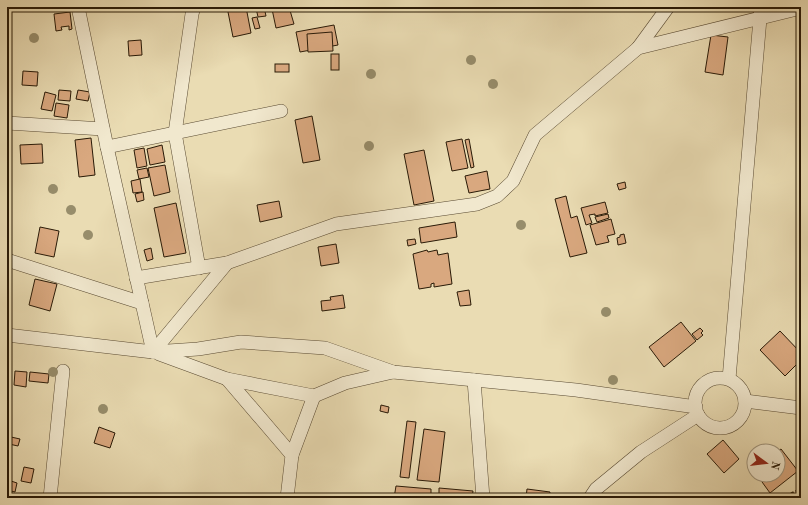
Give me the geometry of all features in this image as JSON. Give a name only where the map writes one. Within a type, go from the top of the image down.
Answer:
[{"type":"street","points":[[78,7],[103,129],[153,352]]},
{"type":"street","points":[[194,7],[175,133],[199,268]]},
{"type":"street","points":[[136,278],[227,263],[336,224],[477,204],[497,196],[513,181],[535,135],[638,48],[668,7]]},
{"type":"street","points":[[638,48],[760,13],[801,8]]},
{"type":"street","points":[[729,379],[760,13]]},
{"type":"street","points":[[107,147],[281,111]]},
{"type":"street","points":[[7,123],[103,129]]},
{"type":"street","points":[[7,260],[142,303]]},
{"type":"street","points":[[153,352],[227,263]]},
{"type":"street","points":[[7,335],[153,352],[198,349],[241,342],[324,348],[393,372],[576,390],[697,411]]},
{"type":"street","points":[[153,352],[227,379],[314,396],[345,383],[393,372]]},
{"type":"street","points":[[50,498],[63,371]]},
{"type":"street","points":[[227,379],[292,455]]},
{"type":"street","points":[[714,379],[729,379],[737,384],[746,401],[741,418],[735,424],[719,428],[710,426],[703,422],[697,411],[696,396],[704,384],[714,379]]},
{"type":"street","points":[[474,380],[483,498]]},
{"type":"street","points":[[287,498],[292,455],[314,396]]},
{"type":"street","points":[[746,401],[801,408]]},
{"type":"street","points":[[590,498],[596,489],[641,452],[697,411]]},
{"type":"path","points":[[782,498],[801,489]]},
{"type":"building","points":[[227,7],[246,7],[251,33],[233,37]]},
{"type":"building","points":[[264,7],[266,16],[258,17],[256,8]]},
{"type":"building","points":[[289,7],[294,24],[276,28],[272,9]]},
{"type":"building","points":[[70,12],[72,29],[69,30],[69,26],[61,27],[62,30],[56,31],[54,14]]},
{"type":"building","points":[[257,17],[260,28],[255,29],[252,18]]},
{"type":"building","points":[[334,25],[338,45],[300,52],[296,32]]},
{"type":"building","points":[[332,32],[333,51],[308,52],[307,34]]},
{"type":"building","points":[[711,35],[728,37],[723,75],[705,72]]},
{"type":"building","points":[[141,40],[142,55],[129,56],[128,41]]},
{"type":"building","points":[[331,54],[339,54],[339,70],[331,70]]},
{"type":"building","points":[[275,64],[289,64],[289,72],[275,72]]},
{"type":"building","points":[[23,71],[38,72],[37,86],[22,85]]},
{"type":"building","points":[[59,90],[71,91],[70,101],[58,100]]},
{"type":"building","points":[[78,90],[90,92],[88,101],[76,99]]},
{"type":"building","points":[[45,92],[56,95],[52,111],[41,109]]},
{"type":"building","points":[[56,103],[69,105],[67,118],[54,116]]},
{"type":"building","points":[[312,116],[320,160],[303,163],[295,120]]},
{"type":"building","points":[[91,138],[95,175],[79,177],[75,140]]},
{"type":"building","points":[[462,139],[468,168],[452,171],[446,142]]},
{"type":"building","points":[[469,139],[474,167],[471,168],[465,140]]},
{"type":"building","points":[[42,144],[43,163],[21,164],[20,145]]},
{"type":"building","points":[[162,145],[165,162],[150,165],[147,149]]},
{"type":"building","points":[[144,148],[147,166],[137,168],[134,150]]},
{"type":"building","points":[[424,150],[434,201],[414,205],[404,154]]},
{"type":"building","points":[[165,165],[170,192],[154,196],[148,168]]},
{"type":"building","points":[[147,168],[149,177],[139,179],[137,170]]},
{"type":"building","points":[[487,171],[490,189],[469,193],[465,176]]},
{"type":"building","points":[[140,179],[142,192],[133,193],[131,181]]},
{"type":"building","points":[[625,182],[626,188],[619,190],[617,184]]},
{"type":"building","points":[[143,192],[144,200],[137,202],[135,194]]},
{"type":"building","points":[[566,196],[571,218],[577,216],[587,253],[570,257],[555,199]]},
{"type":"building","points":[[279,201],[282,217],[260,222],[257,205]]},
{"type":"building","points":[[605,202],[608,213],[595,216],[595,214],[589,215],[592,223],[586,225],[581,208]]},
{"type":"building","points":[[176,203],[186,253],[164,257],[154,208]]},
{"type":"building","points":[[608,214],[609,218],[597,222],[595,217]]},
{"type":"building","points":[[611,219],[615,234],[607,236],[609,242],[596,245],[590,225]]},
{"type":"building","points":[[455,222],[457,237],[421,243],[419,228]]},
{"type":"building","points":[[40,227],[59,231],[54,257],[35,253]]},
{"type":"building","points":[[624,234],[626,243],[618,245],[617,238]]},
{"type":"building","points":[[415,239],[416,244],[408,246],[407,240]]},
{"type":"building","points":[[336,244],[339,263],[321,266],[318,247]]},
{"type":"building","points":[[151,248],[153,259],[147,261],[144,250]]},
{"type":"building","points":[[427,250],[428,252],[437,250],[438,255],[448,253],[452,284],[434,287],[434,283],[431,284],[431,287],[419,289],[413,254]]},
{"type":"building","points":[[35,279],[57,284],[50,311],[29,305]]},
{"type":"building","points":[[469,290],[471,305],[460,306],[457,292]]},
{"type":"building","points":[[343,295],[345,308],[322,311],[321,301],[331,300],[330,297]]},
{"type":"building","points":[[681,322],[696,341],[664,367],[649,347]]},
{"type":"building","points":[[700,328],[703,331],[701,333],[703,335],[697,340],[692,334]]},
{"type":"building","points":[[780,331],[801,353],[801,360],[785,376],[760,350]]},
{"type":"building","points":[[15,371],[27,372],[26,387],[14,385]]},
{"type":"building","points":[[30,372],[49,374],[48,383],[29,381]]},
{"type":"building","points":[[381,405],[389,407],[388,413],[380,411]]},
{"type":"building","points":[[407,421],[416,422],[409,478],[400,477]]},
{"type":"building","points":[[99,427],[115,433],[110,448],[94,443]]},
{"type":"building","points":[[424,429],[445,432],[439,482],[417,480]]},
{"type":"building","points":[[11,437],[20,439],[18,446],[9,444]]},
{"type":"building","points":[[723,440],[739,459],[724,473],[707,454]]},
{"type":"building","points":[[786,455],[798,471],[786,480]]},
{"type":"building","points":[[24,467],[34,469],[31,483],[21,481]]},
{"type":"building","points":[[8,480],[17,483],[15,492],[7,490]]},
{"type":"building","points":[[763,483],[783,483],[770,493]]},
{"type":"building","points":[[396,486],[431,489],[431,498],[394,498]]},
{"type":"building","points":[[439,488],[473,491],[472,498],[439,498]]},
{"type":"building","points":[[527,489],[550,492],[549,498],[526,498]]}]
